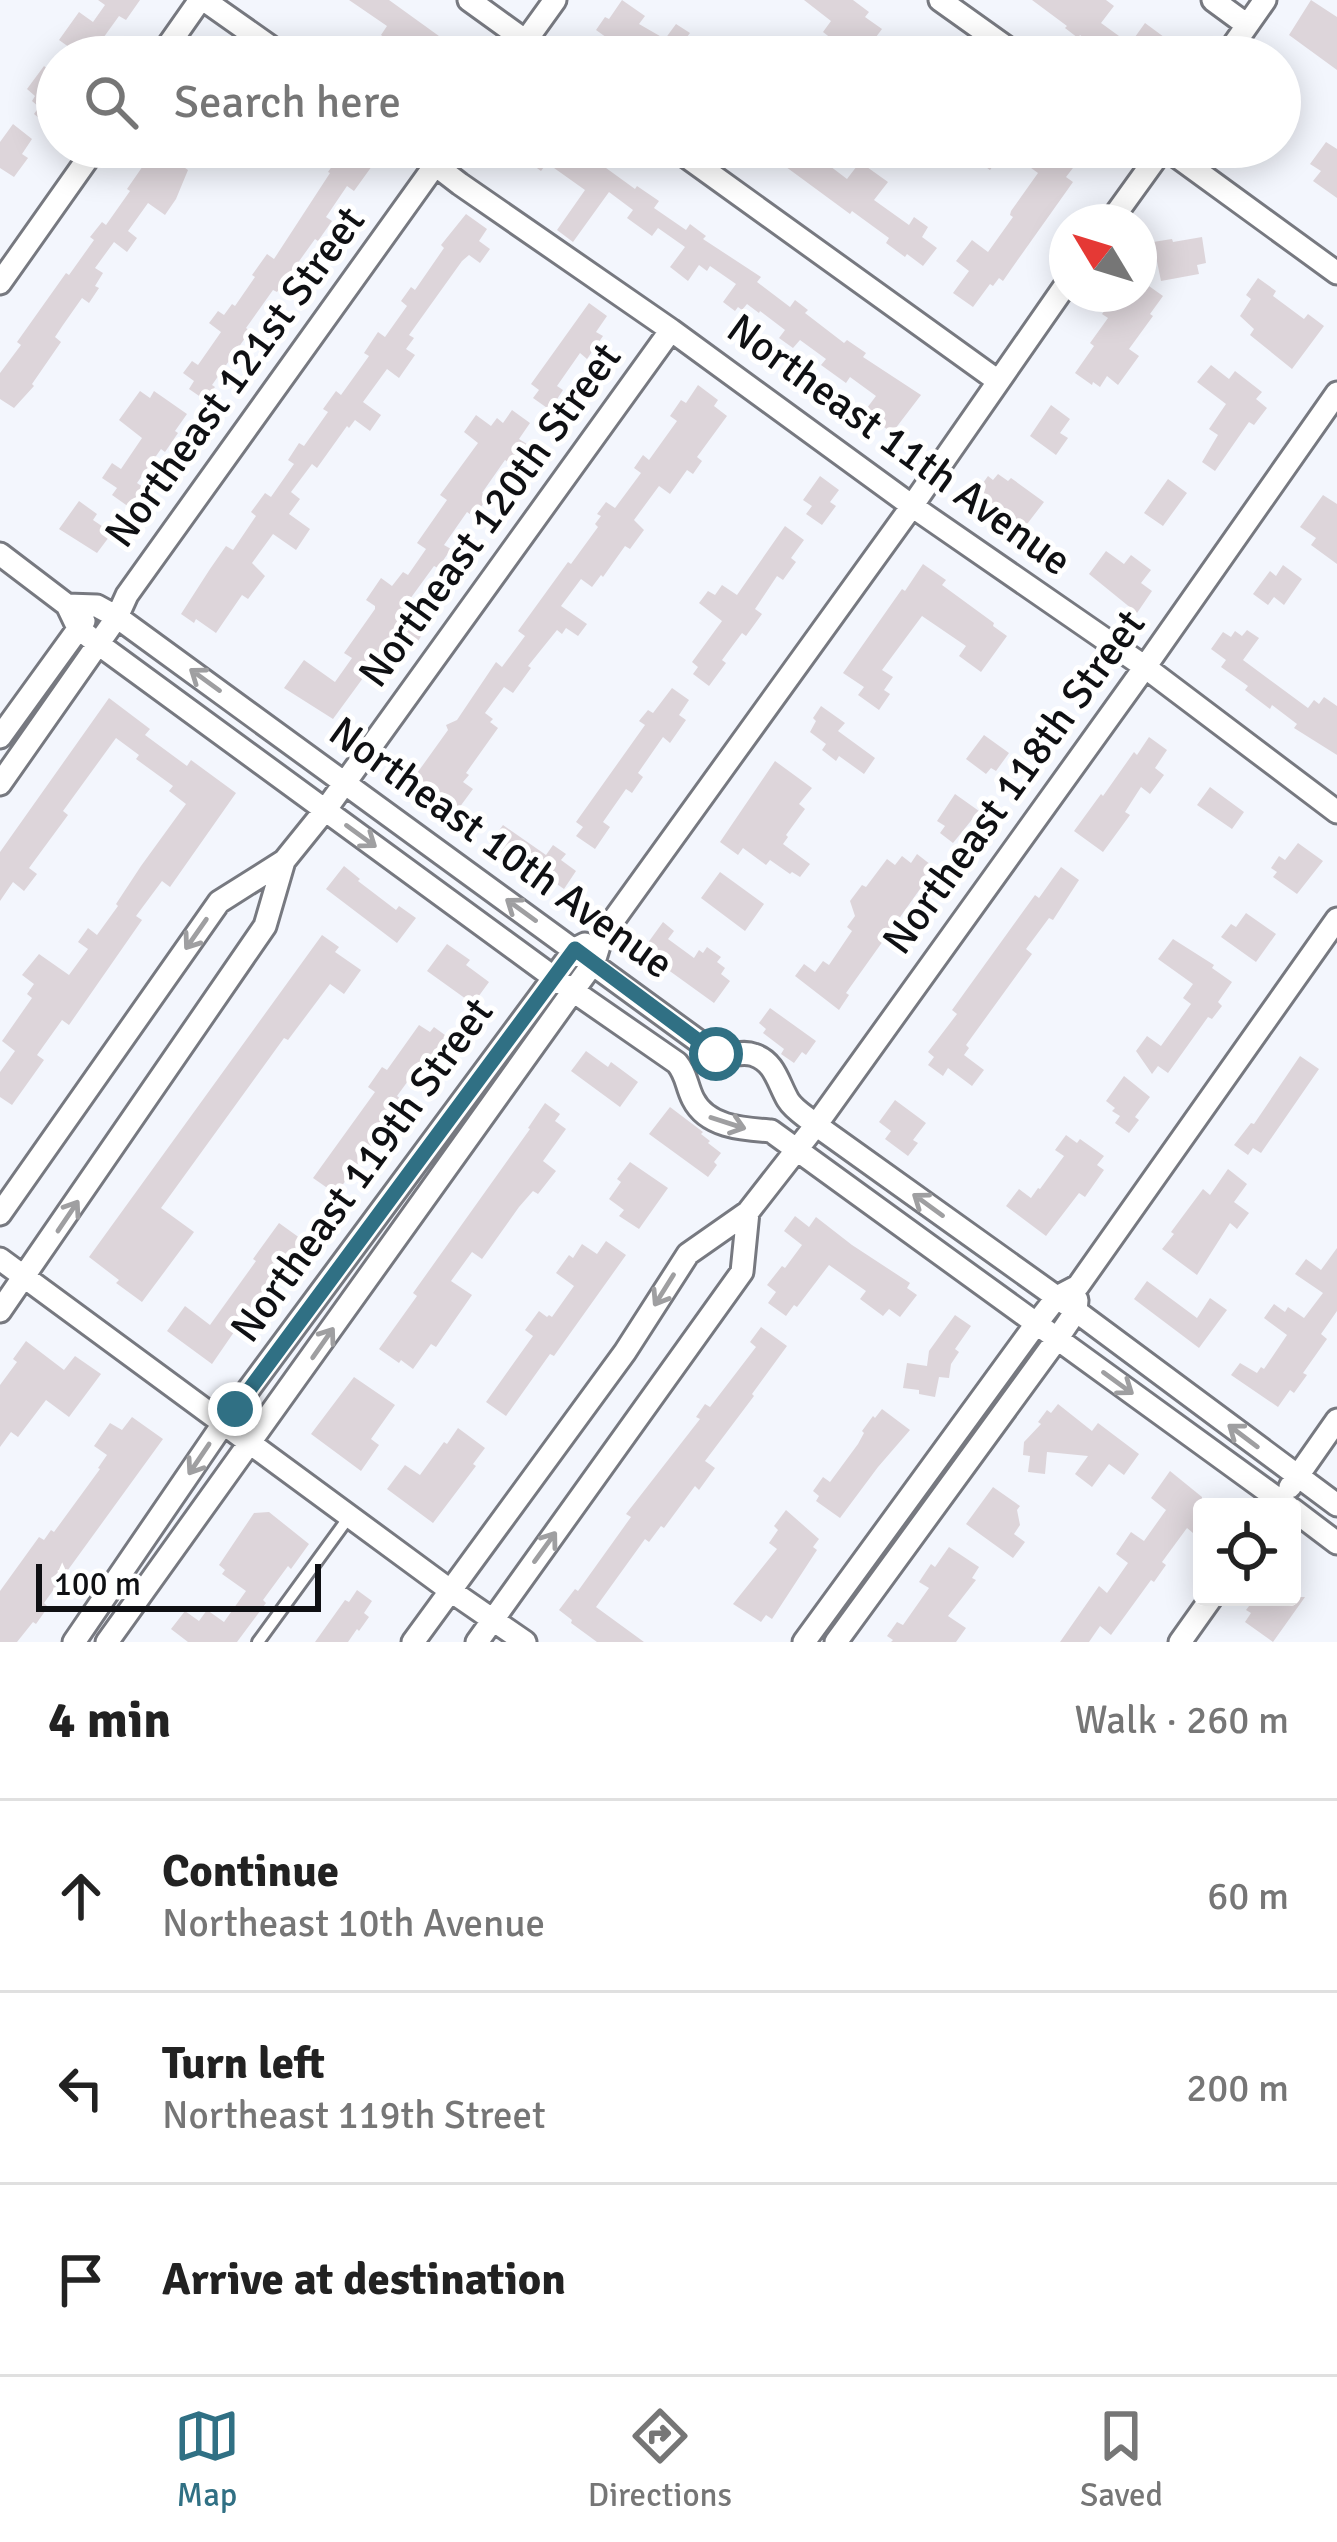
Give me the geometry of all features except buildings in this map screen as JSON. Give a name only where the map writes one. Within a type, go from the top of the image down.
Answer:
[{"type":"street","points":[[175,36],[202,0],[254,36]]},
{"type":"street","points":[[469,0],[506,36]]},
{"type":"street","points":[[529,36],[555,0]]},
{"type":"street","points":[[940,0],[991,36]]},
{"type":"street","points":[[1214,0],[1247,25]]},
{"type":"street","points":[[1239,36],[1265,0]]},
{"type":"street","points":[[0,283],[81,168]]},
{"type":"street","name":"Northeast 121st Street","points":[[0,737],[78,628],[127,595],[433,168]]},
{"type":"street","name":"Northeast 11th Avenue","points":[[450,168],[460,184],[1145,668],[1337,812]]},
{"type":"street","points":[[702,168],[998,381]]},
{"type":"street","points":[[1123,204],[1149,168]]},
{"type":"street","points":[[1193,168],[1337,273]]},
{"type":"street","name":"Northeast 119th Street","points":[[74,1642],[223,1424],[554,977],[602,936],[1049,309]]},
{"type":"street","name":"Northeast 120th Street","points":[[0,1214],[219,902],[284,861],[326,809],[671,330]]},
{"type":"street","name":"Northeast 118th Street","points":[[412,1642],[626,1352],[688,1254],[748,1212],[816,1125],[1337,393]]},
{"type":"street","name":"Northeast 10th Avenue","points":[[0,554],[67,605],[78,628],[97,643],[677,1064],[704,1114],[741,1129],[771,1131],[1273,1498]]},
{"type":"street","points":[[67,605],[107,612]]},
{"type":"street","name":"Northeast 121st Street","points":[[0,784],[97,643],[107,612]]},
{"type":"street","name":"Northeast 10th Avenue","points":[[107,612],[716,1054],[761,1058],[777,1076],[790,1104],[816,1125],[1337,1505]]},
{"type":"street","name":"Northeast 120th Street","points":[[0,1311],[266,926],[284,861]]},
{"type":"street","points":[[836,1642],[1057,1339],[1066,1304],[1078,1286],[1337,919]]},
{"type":"street","name":"Northeast 119th Street","points":[[107,1642],[573,992],[584,956]]},
{"type":"street","points":[[477,1642],[742,1272],[748,1212]]},
{"type":"street","points":[[0,1259],[525,1642]]},
{"type":"street","points":[[804,1642],[1036,1324],[1066,1304]]},
{"type":"street","points":[[1288,1498],[1337,1420]]},
{"type":"street","name":"Northeast 10th Avenue","points":[[1301,1518],[1337,1543]]},
{"type":"street","points":[[1180,1642],[1206,1606]]},
{"type":"lane","points":[[258,1642],[349,1516]]},
{"type":"route","points":[[235,1409],[575,949],[716,1054]]}]
